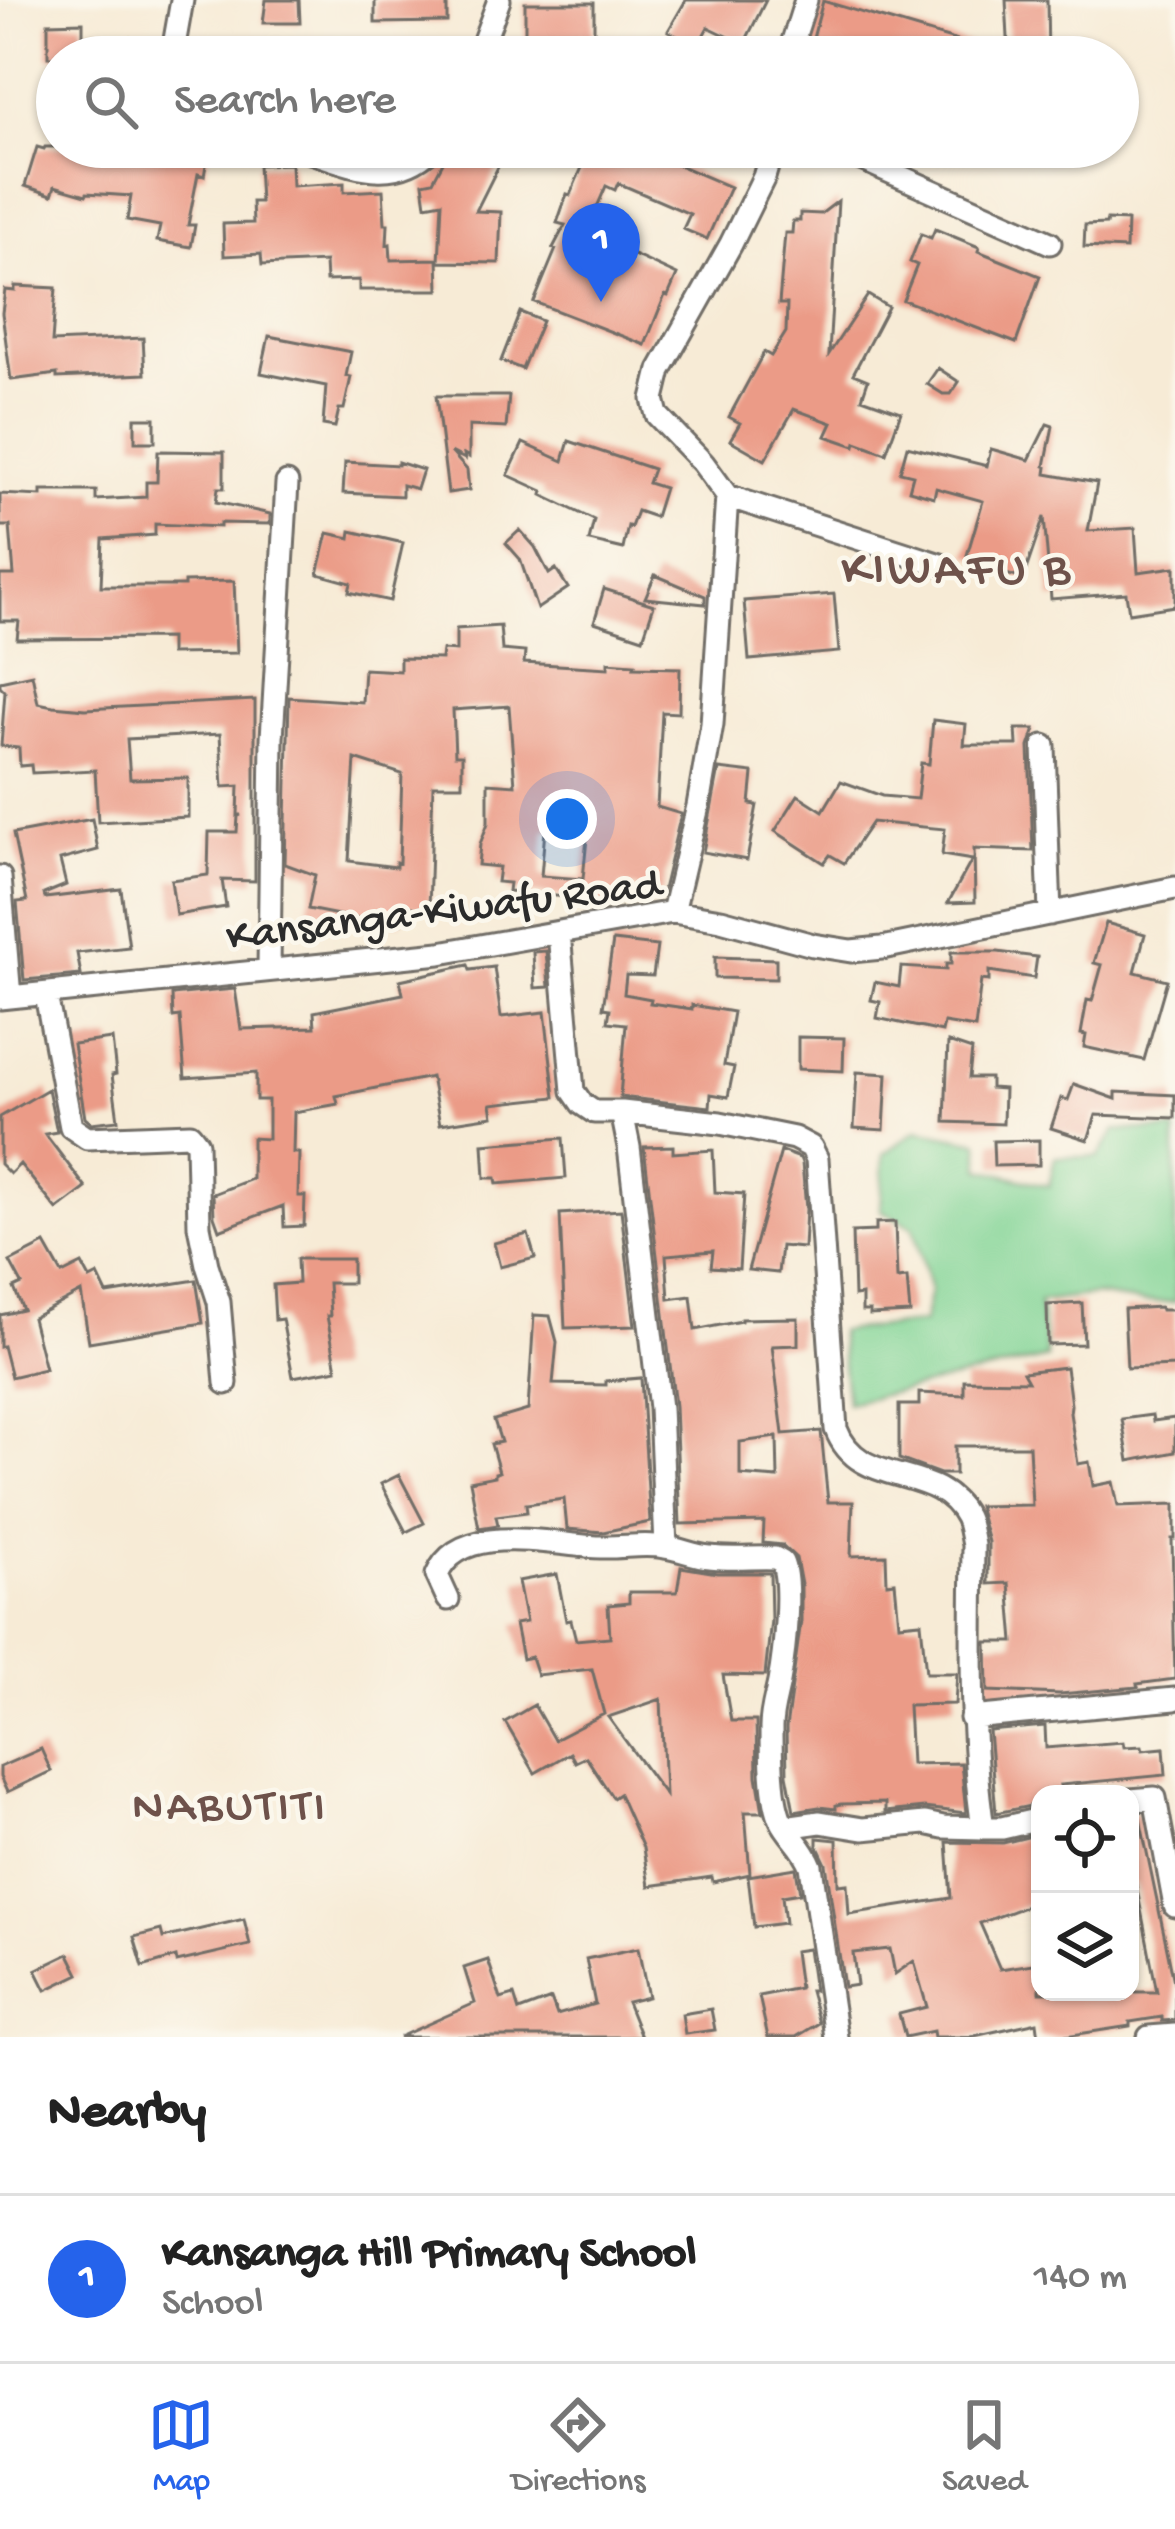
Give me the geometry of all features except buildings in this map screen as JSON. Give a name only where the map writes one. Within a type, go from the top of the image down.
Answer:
[{"type":"street","points":[[176,36],[182,0]]},
{"type":"street","points":[[486,36],[499,0]]},
{"type":"street","points":[[795,36],[806,0]]},
{"type":"street","points":[[766,168],[731,244],[660,370],[653,399],[657,415],[727,496],[944,566]]},
{"type":"street","points":[[881,168],[1050,243]]},
{"type":"street","points":[[268,969],[272,738],[287,483]]},
{"type":"street","points":[[673,912],[712,724],[727,496]]},
{"type":"street","points":[[1044,746],[1050,914]]},
{"type":"street","points":[[0,877],[5,998]]},
{"type":"street","name":"Kansanga-Kiwafu Road","points":[[5,998],[440,953],[673,912],[851,951],[1175,888]]},
{"type":"street","points":[[559,933],[574,1091],[582,1104],[594,1112],[719,1123],[794,1138],[811,1147],[817,1159],[836,1429],[842,1445],[853,1458],[870,1466],[933,1486],[967,1518],[973,1545],[971,1718],[982,1828]]},
{"type":"street","points":[[46,995],[71,1127],[77,1133],[87,1138],[190,1134],[196,1143],[199,1226],[220,1302],[226,1383]]},
{"type":"street","points":[[622,1112],[660,1408],[666,1547]]},
{"type":"street","points":[[448,1599],[438,1582],[439,1569],[468,1546],[485,1542],[524,1539],[666,1547],[717,1558],[776,1558],[786,1569],[782,1652],[771,1726],[777,1804],[779,1817],[805,1849],[811,1866],[836,2037]]},
{"type":"street","points":[[971,1718],[1175,1699]]},
{"type":"street","points":[[1165,1797],[1175,1906]]},
{"type":"street","points":[[785,1827],[820,1822],[863,1829],[926,1822],[943,1827],[1002,1828],[1031,1821]]},
{"type":"street","points":[[1149,2037],[1175,2035]]},
{"type":"green space","points":[[917,1130],[979,1142],[981,1169],[1049,1186],[1055,1157],[1098,1157],[1116,1130],[1175,1130],[1175,1302],[1096,1295],[1039,1302],[1047,1358],[847,1403],[839,1331],[923,1323],[930,1291],[913,1227],[881,1210],[884,1154]]},
{"type":"place","name":"Kansanga Hill Primary School","points":[[601,302]]},
{"type":"district","name":"KIWAFU B","points":[[957,564]]},
{"type":"district","name":"NABUTITI","points":[[230,1801]]}]
